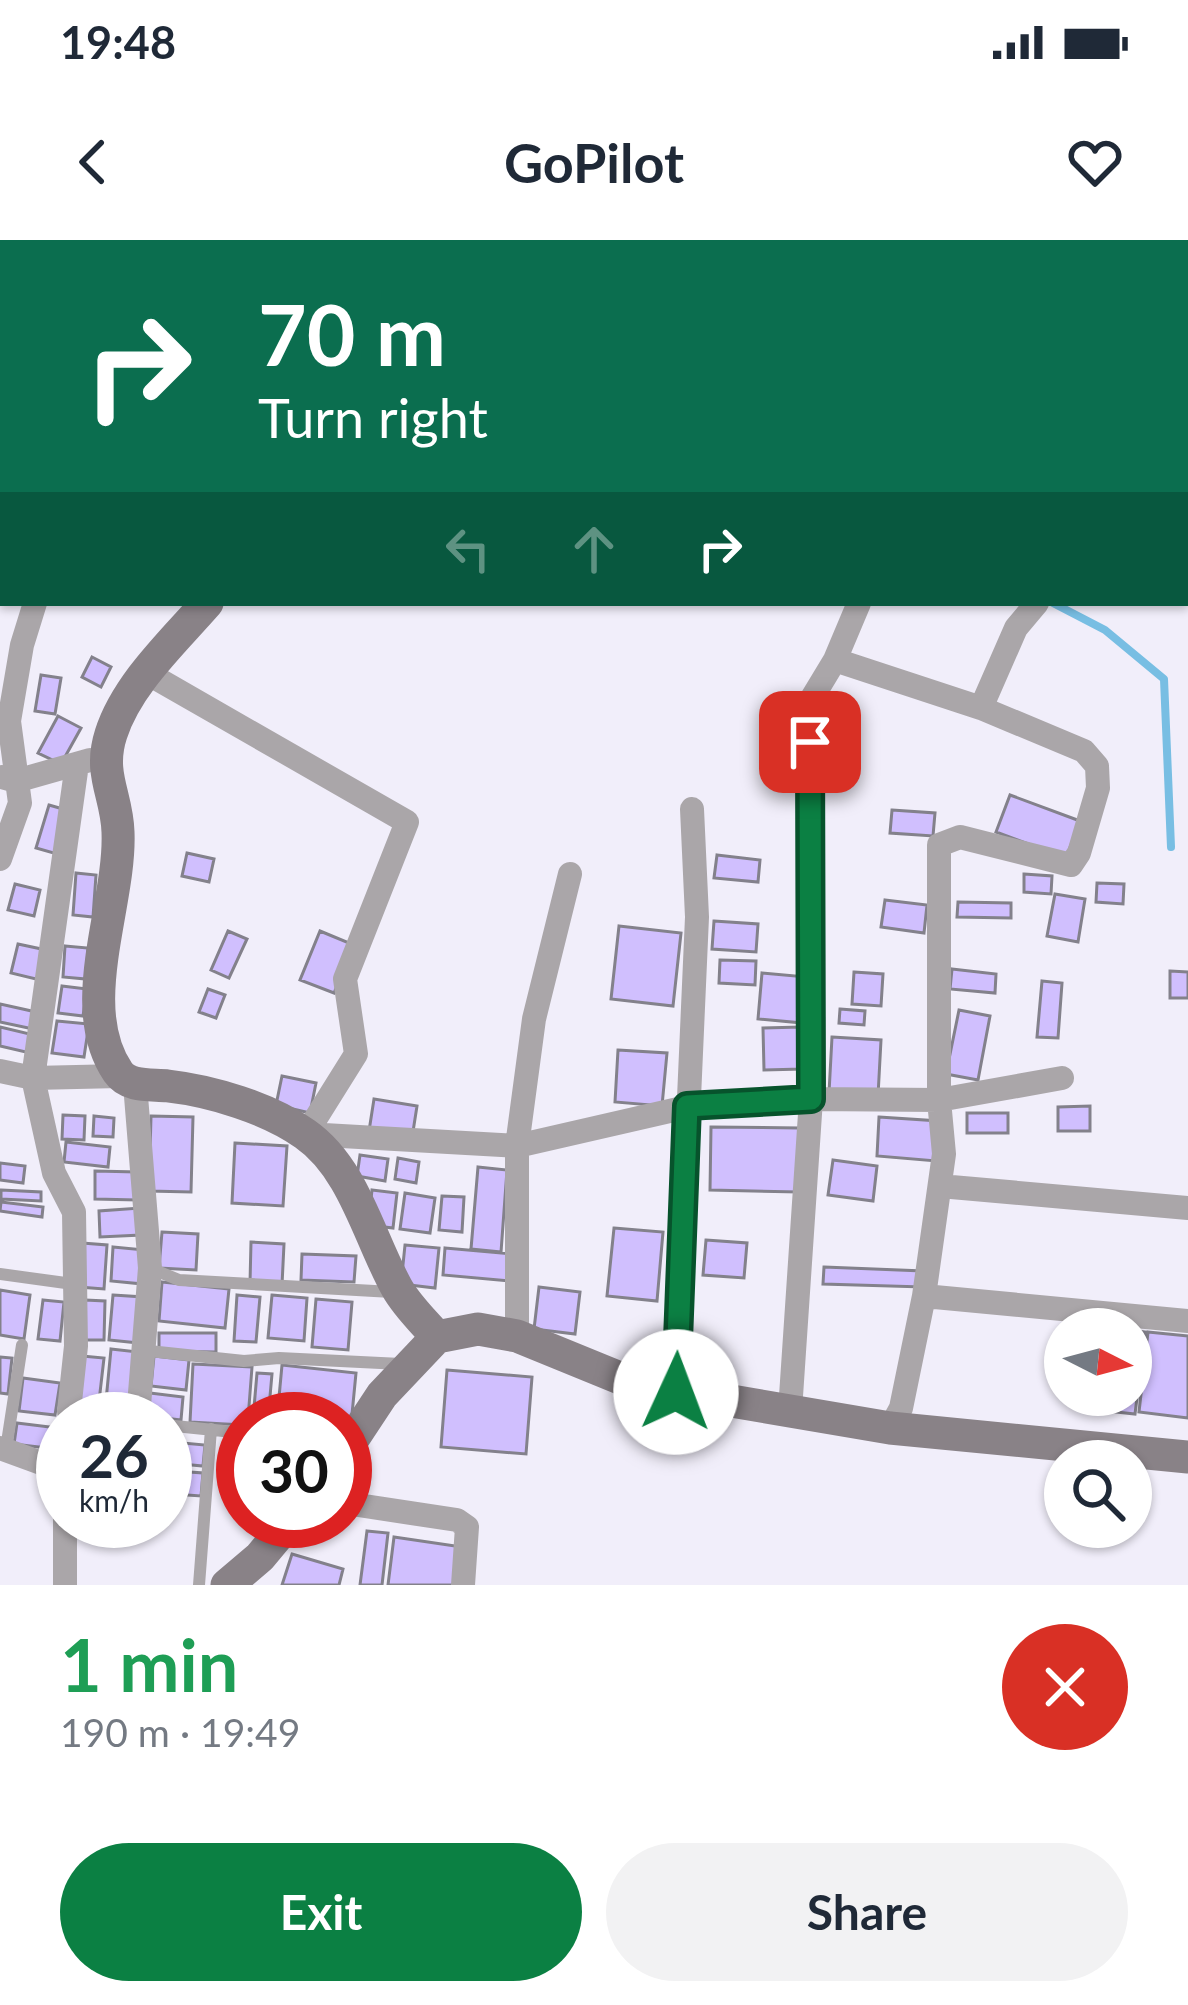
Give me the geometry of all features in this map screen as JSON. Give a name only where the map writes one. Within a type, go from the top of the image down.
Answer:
[{"type":"main road","points":[[202,606],[147,673],[92,760],[104,770],[118,831],[102,963],[100,1031],[127,1080],[207,1094],[262,1112],[306,1134],[339,1167],[399,1292],[437,1337]]},
{"type":"main road","points":[[372,1409],[437,1337],[478,1329],[518,1336],[637,1385],[890,1427],[1188,1457]]},
{"type":"main road","points":[[227,1585],[268,1548]]},
{"type":"street","points":[[0,859],[20,803],[8,779],[9,722],[34,606]]},
{"type":"street","points":[[790,1411],[811,1099],[809,703],[859,606]]},
{"type":"street","points":[[980,708],[1016,628],[1034,606]]},
{"type":"street","points":[[835,660],[980,708],[1084,751],[1097,766],[1098,788],[1071,865],[960,837],[938,845],[939,1100],[944,1154],[924,1296],[901,1408],[890,1427]]},
{"type":"street","points":[[147,673],[407,822],[345,979],[356,1054],[306,1134],[517,1146],[687,1106],[811,1099],[939,1100],[1062,1078]]},
{"type":"street","points":[[8,779],[92,760],[33,1078],[54,1173],[74,1212],[74,1392]]},
{"type":"street","points":[[676,1392],[697,917],[692,808]]},
{"type":"street","points":[[518,1336],[517,1146],[534,1019],[571,874]]},
{"type":"street","points":[[0,1071],[33,1078],[127,1080],[150,1268],[142,1392]]},
{"type":"street","points":[[940,1186],[1188,1208]]},
{"type":"street","points":[[924,1296],[1188,1321]]},
{"type":"street","points":[[3,1449],[36,1461]]},
{"type":"street","points":[[372,1507],[457,1520],[467,1527],[463,1585]]},
{"type":"street","points":[[64,1585],[65,1548]]},
{"type":"lane","points":[[150,1268],[179,1280],[399,1292]]},
{"type":"lane","points":[[0,1274],[73,1284]]},
{"type":"lane","points":[[146,1336],[149,1351],[209,1358],[409,1364]]},
{"type":"lane","points":[[3,1449],[22,1345]]},
{"type":"lane","points":[[192,1427],[216,1430]]},
{"type":"lane","points":[[199,1585],[211,1429]]},
{"type":"building","points":[[92,657],[111,667],[101,687],[82,677]]},
{"type":"building","points":[[41,675],[61,678],[55,714],[35,711]]},
{"type":"building","points":[[58,716],[81,728],[61,764],[38,753]]},
{"type":"building","points":[[1010,795],[1080,821],[1066,858],[996,832]]},
{"type":"building","points":[[49,805],[70,811],[57,854],[36,848]]},
{"type":"building","points":[[892,810],[935,813],[933,836],[890,833]]},
{"type":"building","points":[[187,853],[214,859],[209,882],[182,876]]},
{"type":"building","points":[[717,855],[760,860],[758,882],[714,878]]},
{"type":"building","points":[[76,873],[96,875],[93,917],[73,915]]},
{"type":"building","points":[[1024,874],[1052,876],[1051,894],[1024,892]]},
{"type":"building","points":[[1097,883],[1124,884],[1123,904],[1096,902]]},
{"type":"building","points":[[15,884],[40,890],[34,916],[8,910]]},
{"type":"building","points":[[1055,894],[1085,899],[1078,942],[1047,936]]},
{"type":"building","points":[[885,900],[927,905],[924,933],[881,927]]},
{"type":"building","points":[[958,902],[1011,903],[1011,918],[957,917]]},
{"type":"building","points":[[714,921],[758,924],[756,952],[712,949]]},
{"type":"building","points":[[619,926],[681,933],[673,1006],[611,999]]},
{"type":"building","points":[[228,931],[247,939],[229,978],[211,970]]},
{"type":"building","points":[[320,931],[354,945],[334,993],[300,980]]},
{"type":"building","points":[[18,944],[46,950],[40,980],[11,973]]},
{"type":"building","points":[[65,946],[88,948],[86,979],[63,977]]},
{"type":"building","points":[[720,960],[756,961],[755,985],[719,983]]},
{"type":"building","points":[[952,969],[996,974],[995,993],[950,989]]},
{"type":"building","points":[[1170,971],[1188,972],[1188,998],[1170,998]]},
{"type":"building","points":[[854,972],[883,974],[881,1006],[852,1004]]},
{"type":"building","points":[[762,973],[807,977],[803,1023],[758,1019]]},
{"type":"building","points":[[1042,981],[1062,983],[1058,1038],[1037,1037]]},
{"type":"building","points":[[62,986],[87,989],[83,1016],[58,1013]]},
{"type":"building","points":[[208,989],[225,995],[216,1018],[199,1012]]},
{"type":"building","points":[[0,1004],[36,1012],[33,1029],[0,1022]]},
{"type":"building","points":[[840,1009],[865,1011],[864,1025],[839,1023]]},
{"type":"building","points":[[959,1010],[990,1016],[978,1080],[946,1074]]},
{"type":"building","points":[[57,1021],[89,1024],[84,1057],[52,1053]]},
{"type":"building","points":[[0,1027],[34,1035],[30,1053],[0,1046]]},
{"type":"building","points":[[801,1027],[802,1069],[764,1070],[763,1028]]},
{"type":"building","points":[[832,1037],[881,1040],[878,1096],[829,1093]]},
{"type":"building","points":[[618,1050],[667,1053],[662,1106],[615,1102]]},
{"type":"building","points":[[282,1076],[316,1083],[310,1113],[276,1105]]},
{"type":"building","points":[[374,1099],[417,1106],[412,1138],[369,1131]]},
{"type":"building","points":[[1090,1106],[1090,1131],[1058,1131],[1058,1107]]},
{"type":"building","points":[[967,1113],[1008,1113],[1008,1133],[967,1133]]},
{"type":"building","points":[[63,1115],[85,1116],[84,1140],[62,1139]]},
{"type":"building","points":[[94,1116],[114,1118],[113,1137],[93,1136]]},
{"type":"building","points":[[151,1116],[193,1117],[191,1192],[149,1191]]},
{"type":"building","points":[[879,1117],[939,1121],[936,1161],[877,1156]]},
{"type":"building","points":[[711,1127],[799,1128],[798,1192],[710,1190]]},
{"type":"building","points":[[66,1142],[110,1147],[108,1167],[64,1162]]},
{"type":"building","points":[[235,1143],[287,1146],[283,1206],[232,1203]]},
{"type":"building","points":[[360,1155],[388,1159],[385,1181],[357,1176]]},
{"type":"building","points":[[398,1158],[419,1162],[416,1183],[395,1179]]},
{"type":"building","points":[[833,1160],[877,1166],[873,1201],[828,1195]]},
{"type":"building","points":[[0,1163],[25,1166],[23,1183],[0,1180]]},
{"type":"building","points":[[478,1167],[507,1170],[501,1252],[471,1249]]},
{"type":"building","points":[[95,1171],[137,1172],[137,1200],[95,1199]]},
{"type":"building","points":[[1,1190],[41,1192],[41,1201],[1,1199]]},
{"type":"building","points":[[372,1190],[397,1193],[393,1228],[368,1225]]},
{"type":"building","points":[[405,1193],[435,1198],[430,1233],[400,1229]]},
{"type":"building","points":[[442,1196],[464,1197],[462,1232],[439,1230]]},
{"type":"building","points":[[1,1202],[43,1207],[42,1217],[0,1211]]},
{"type":"building","points":[[140,1208],[141,1235],[100,1237],[99,1211]]},
{"type":"building","points":[[614,1228],[663,1232],[657,1301],[607,1296]]},
{"type":"building","points":[[162,1232],[198,1234],[196,1270],[159,1268]]},
{"type":"building","points":[[706,1240],[747,1243],[744,1278],[703,1275]]},
{"type":"building","points":[[251,1242],[284,1244],[282,1285],[250,1283]]},
{"type":"building","points":[[82,1243],[107,1245],[104,1289],[79,1287]]},
{"type":"building","points":[[405,1245],[439,1248],[435,1288],[401,1284]]},
{"type":"building","points":[[113,1247],[145,1250],[143,1284],[111,1281]]},
{"type":"building","points":[[445,1248],[514,1254],[511,1281],[443,1275]]},
{"type":"building","points":[[302,1254],[356,1256],[354,1282],[301,1280]]},
{"type":"building","points":[[824,1267],[923,1271],[923,1287],[823,1284]]},
{"type":"building","points":[[162,1282],[229,1289],[225,1328],[159,1321]]},
{"type":"building","points":[[539,1287],[580,1292],[575,1334],[534,1329]]},
{"type":"building","points":[[0,1290],[30,1295],[24,1339],[0,1335]]},
{"type":"building","points":[[113,1295],[143,1297],[139,1343],[109,1340]]},
{"type":"building","points":[[237,1295],[260,1297],[256,1342],[234,1341]]},
{"type":"building","points":[[272,1295],[307,1298],[304,1341],[268,1338]]},
{"type":"building","points":[[316,1299],[352,1302],[348,1350],[312,1347]]},
{"type":"building","points":[[43,1300],[64,1302],[60,1341],[38,1339]]},
{"type":"building","points":[[85,1300],[105,1301],[104,1340],[83,1340]]},
{"type":"building","points":[[1152,1332],[1188,1336],[1188,1418],[1152,1414]]},
{"type":"building","points":[[159,1333],[216,1333],[216,1352],[159,1351]]},
{"type":"building","points":[[111,1349],[138,1352],[134,1392],[107,1392]]},
{"type":"building","points":[[82,1356],[104,1358],[100,1392],[79,1392]]},
{"type":"building","points":[[154,1356],[189,1360],[186,1390],[151,1386]]},
{"type":"building","points":[[0,1357],[12,1358],[8,1394],[0,1393]]},
{"type":"building","points":[[193,1364],[252,1367],[250,1392],[216,1392],[216,1423],[192,1422]]},
{"type":"building","points":[[282,1365],[356,1373],[354,1392],[280,1392]]},
{"type":"building","points":[[447,1370],[532,1377],[526,1454],[441,1447]]},
{"type":"building","points":[[257,1373],[272,1374],[270,1392],[255,1392]]},
{"type":"building","points":[[23,1378],[60,1383],[59,1392],[36,1392],[36,1413],[19,1411]]},
{"type":"building","points":[[17,1423],[36,1425],[36,1447],[14,1444]]},
{"type":"building","points":[[192,1444],[205,1445],[203,1466],[192,1465]]},
{"type":"building","points":[[192,1472],[203,1473],[201,1496],[192,1495]]},
{"type":"building","points":[[372,1531],[388,1533],[382,1585],[360,1585],[365,1548],[372,1548]]},
{"type":"building","points":[[394,1537],[462,1547],[457,1585],[388,1585]]},
{"type":"building","points":[[292,1554],[343,1569],[339,1585],[282,1585]]},
{"type":"waterway","points":[[1059,606],[1105,630],[1164,679],[1171,847]]},
{"type":"route","points":[[676,1392],[687,1106],[811,1099],[810,742]]}]
